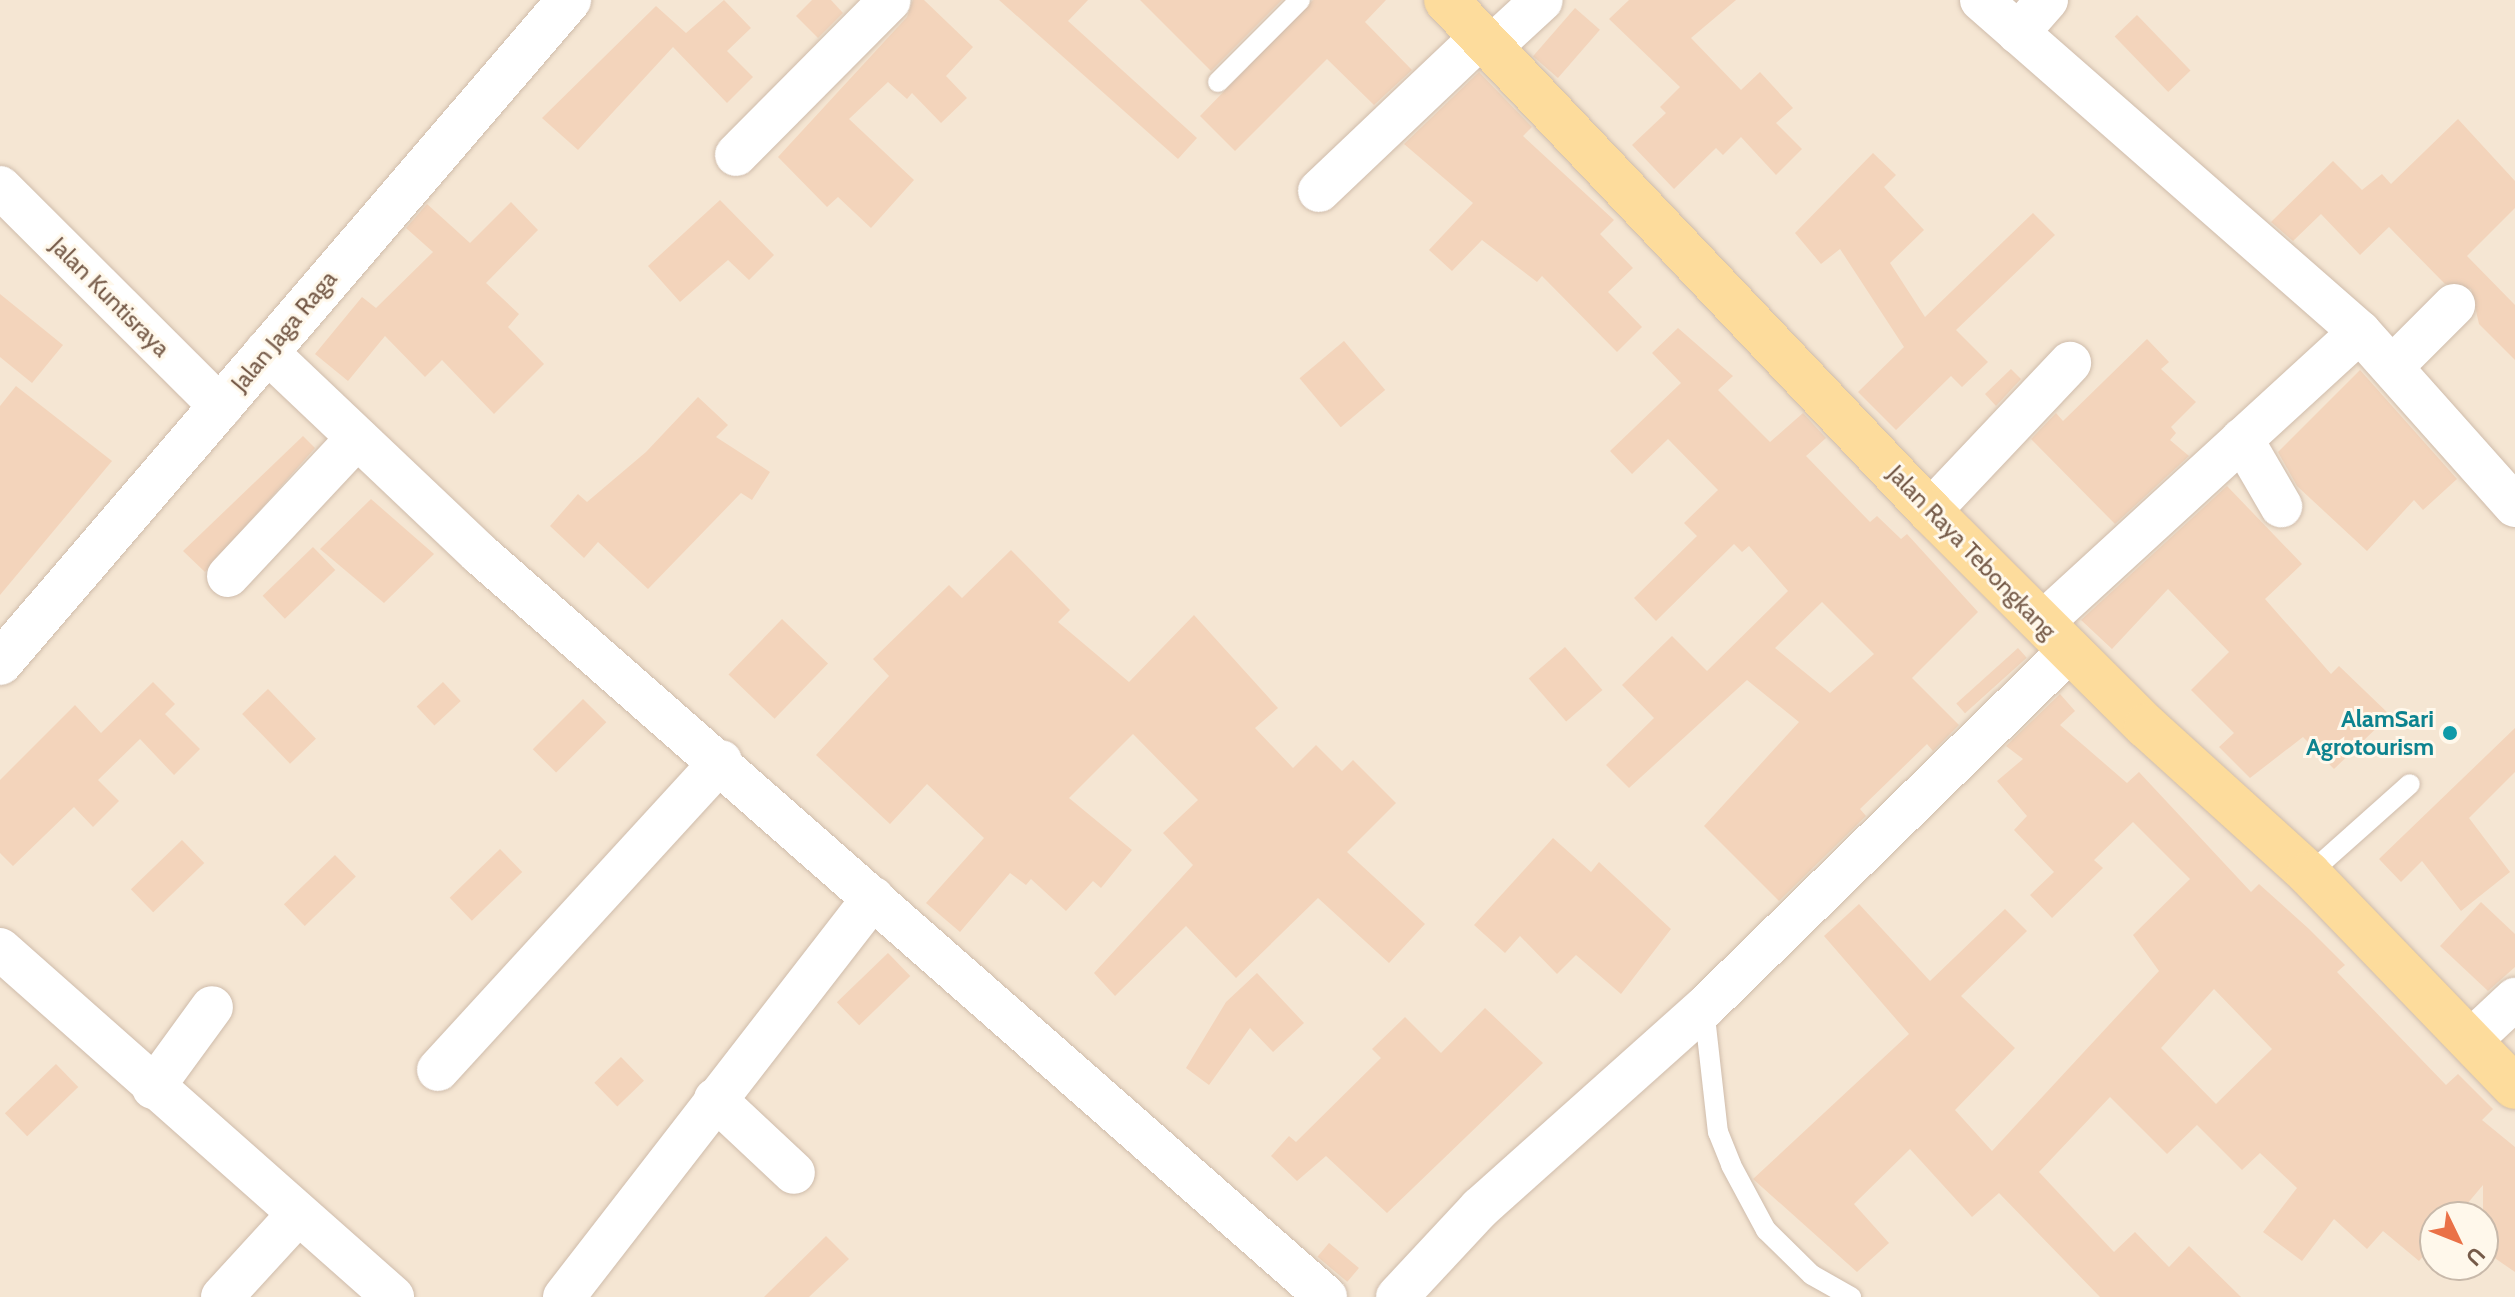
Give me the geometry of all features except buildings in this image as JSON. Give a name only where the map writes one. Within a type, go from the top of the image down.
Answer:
[{"type":"main road","name":"Jalan Raya Tebongkang","points":[[1446,0],[1930,511],[2055,637],[2309,874],[2515,1087]]},
{"type":"street","name":"Jalan Jaga Raga","points":[[0,663],[569,0]]},
{"type":"street","points":[[736,155],[890,0]]},
{"type":"street","points":[[1319,191],[1486,42],[1542,0]]},
{"type":"street","points":[[1981,0],[2360,332],[2509,486]]},
{"type":"street","points":[[2018,33],[2047,0]]},
{"type":"street","name":"Jalan Kuntisraya","points":[[0,187],[221,407]]},
{"type":"street","points":[[2394,365],[2454,305]]},
{"type":"street","points":[[1397,1297],[1480,1208],[1704,1008],[2242,439],[2360,332]]},
{"type":"street","points":[[266,351],[357,438],[1326,1297]]},
{"type":"street","points":[[1930,511],[2070,363]]},
{"type":"street","points":[[228,576],[357,438]]},
{"type":"street","points":[[2242,439],[2281,506]]},
{"type":"street","points":[[438,1070],[721,761]]},
{"type":"street","points":[[564,1297],[873,898]]},
{"type":"street","points":[[0,949],[153,1088],[393,1297]]},
{"type":"street","points":[[2470,1041],[2515,999]]},
{"type":"street","points":[[153,1088],[212,1007]]},
{"type":"street","points":[[715,1099],[794,1173]]},
{"type":"street","points":[[222,1297],[298,1214]]},
{"type":"lane","points":[[1218,82],[1300,0]]},
{"type":"lane","points":[[2309,874],[2410,784]]},
{"type":"lane","points":[[1704,1008],[1718,1132],[1731,1165],[1766,1230],[1812,1275],[1851,1297]]},
{"type":"shaded area","points":[[0,0],[2515,0],[2515,1297],[0,1297]]},
{"type":"place","name":"AlamSari Agrotourism","points":[[2450,733]]}]
